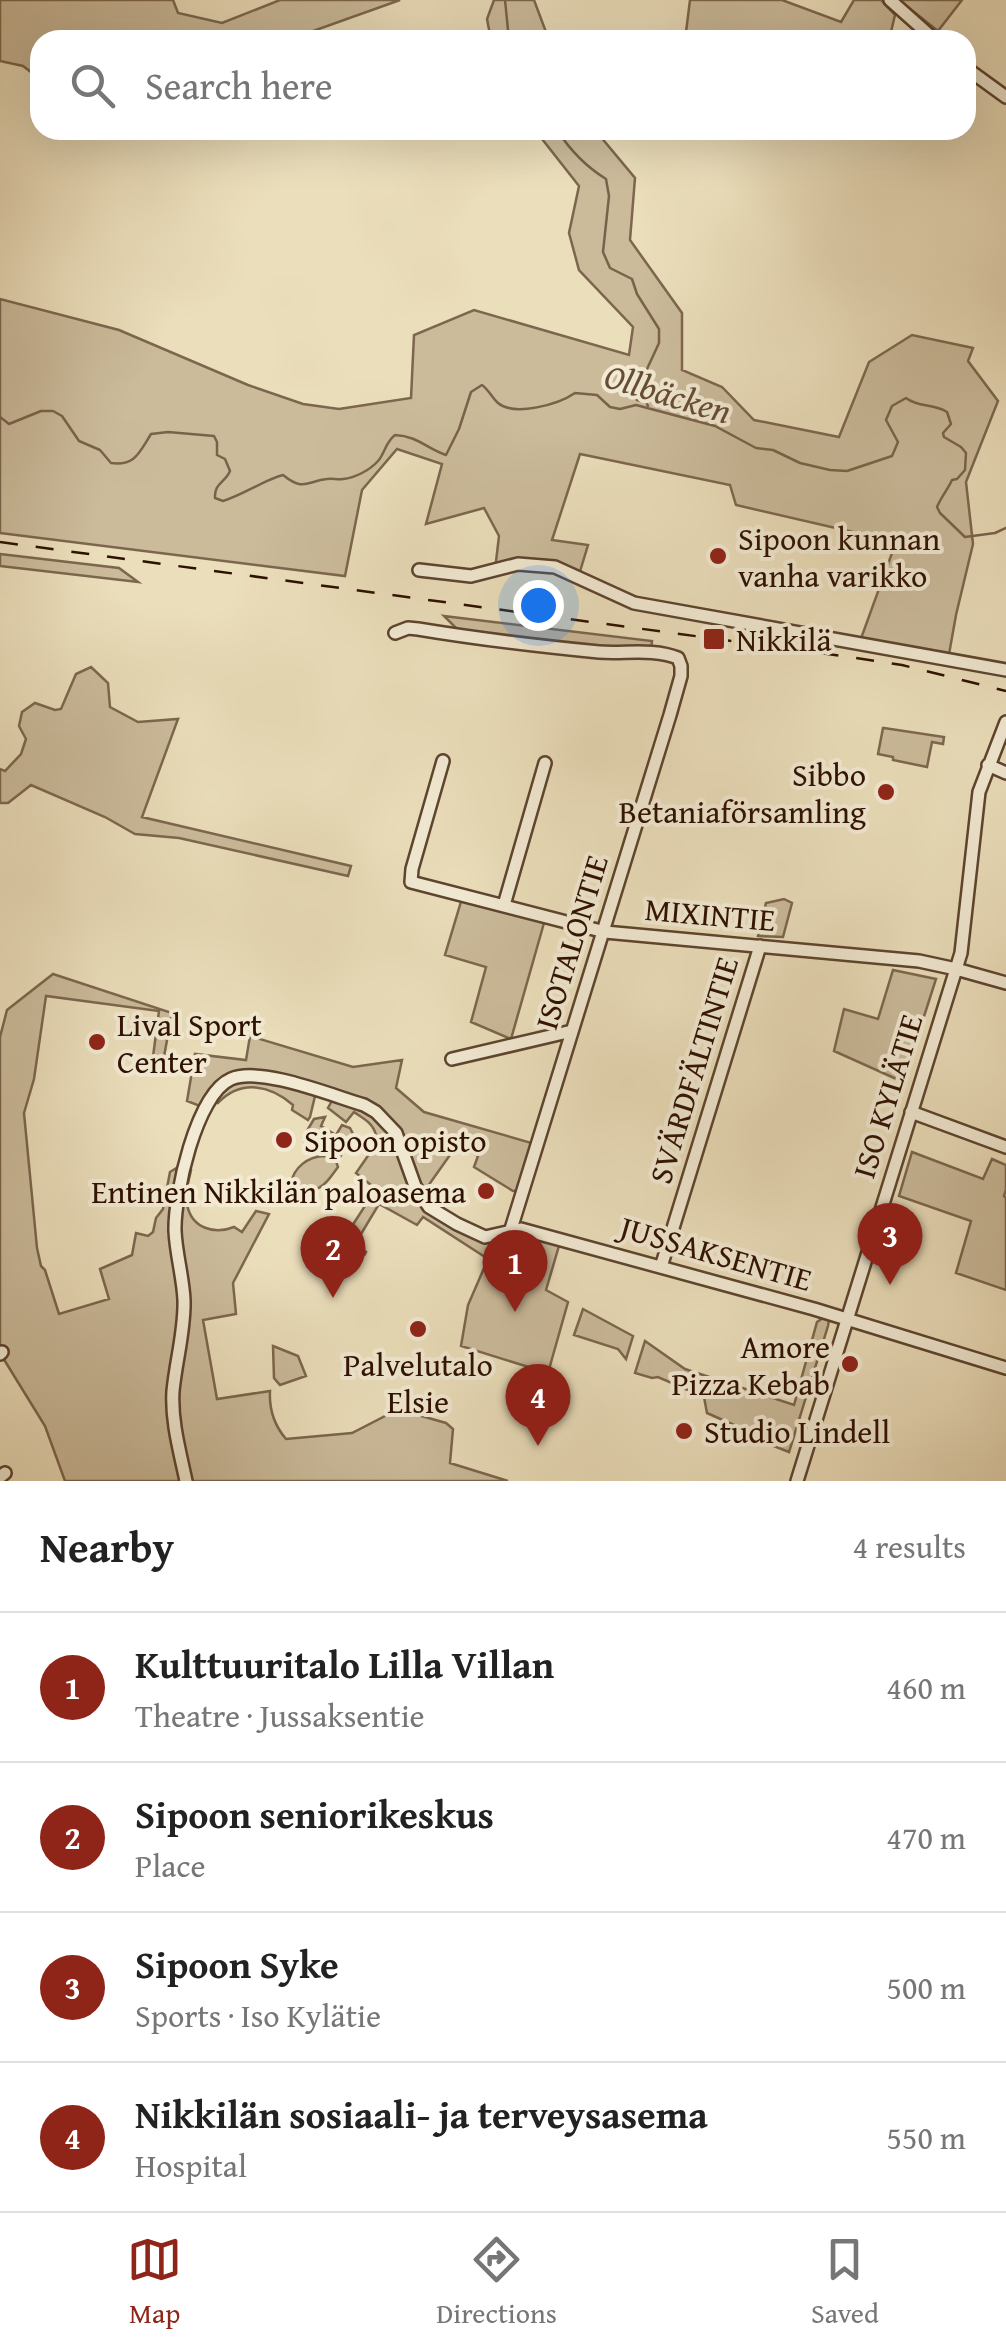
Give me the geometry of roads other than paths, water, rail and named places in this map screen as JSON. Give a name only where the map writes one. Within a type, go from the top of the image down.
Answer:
[{"type":"street","points":[[890,0],[924,30]]},
{"type":"street","points":[[976,75],[1006,97]]},
{"type":"street","points":[[418,570],[471,576],[525,564],[554,567],[634,602],[1006,670]]},
{"type":"street","name":"ISOTALONTIE","points":[[395,633],[408,628],[481,640],[606,652],[662,653],[678,658],[681,666],[605,932],[511,1229]]},
{"type":"street","name":"ISO KYLÄTIE","points":[[799,1480],[961,953],[979,792],[1006,722]]},
{"type":"street","name":"MIXINTIE","points":[[443,762],[411,882],[605,932],[919,962],[1006,983]]},
{"type":"street","points":[[504,905],[545,763]]},
{"type":"street","points":[[988,765],[1006,773]]},
{"type":"street","name":"SVÄRDFÄLTINTIE","points":[[661,1267],[760,946]]},
{"type":"street","points":[[452,1059],[572,1031]]},
{"type":"street","name":"JUSSAKSENTIE","points":[[186,1481],[173,1400],[184,1302],[176,1231],[177,1195],[202,1116],[218,1088],[229,1080],[258,1075],[364,1105],[376,1112],[396,1133],[420,1196],[435,1212],[485,1237],[511,1229],[548,1236],[1006,1368]]},
{"type":"street","points":[[911,1112],[1006,1147]]},
{"type":"waterway","points":[[505,0],[508,30]]},
{"type":"waterway","points":[[564,140],[606,179],[609,196],[603,252],[610,268],[632,279],[659,329],[659,343],[635,395],[648,406]]},
{"type":"waterway","name":"Ollbäcken","points":[[0,417],[9,424],[41,411],[53,411],[62,416],[79,441],[100,450],[111,463],[131,460],[151,434],[214,436],[217,455],[225,459],[230,471],[215,493],[215,498],[223,501],[283,475],[301,484],[357,475],[378,461],[395,435],[446,455],[471,392],[482,385],[498,403],[515,409],[548,405],[575,393],[597,395],[610,407],[636,405],[715,426],[756,448],[773,450],[800,463],[847,471],[892,456],[898,442],[886,420],[892,406],[906,398],[947,412],[951,424],[944,437],[966,453],[965,470],[952,480],[940,500],[940,513],[965,537],[1006,528]]},
{"type":"railway","points":[[0,542],[850,657],[902,665],[1006,691]]},
{"type":"place","name":"Sipoon kunnan vanha varikko","points":[[718,556]]},
{"type":"place","name":"Nikkilä","points":[[714,639]]},
{"type":"place","name":"Sibbo Betaniaförsamling","points":[[886,792]]},
{"type":"place","name":"Lival Sport Center","points":[[97,1042]]},
{"type":"place","name":"Sipoon opisto","points":[[284,1140]]},
{"type":"place","name":"Entinen Nikkilän paloasema","points":[[486,1191]]},
{"type":"place","name":"Sipoon Syke","points":[[890,1285]]},
{"type":"place","name":"Sipoon seniorikeskus","points":[[333,1298]]},
{"type":"place","name":"Kulttuuritalo Lilla Villan","points":[[515,1312]]},
{"type":"place","name":"Palvelutalo Elsie","points":[[418,1329]]},
{"type":"place","name":"Amore Pizza Kebab","points":[[850,1364]]},
{"type":"place","name":"Studio Lindell","points":[[684,1431]]},
{"type":"place","name":"Nikkilän sosiaali- ja terveysasema","points":[[538,1446]]}]
